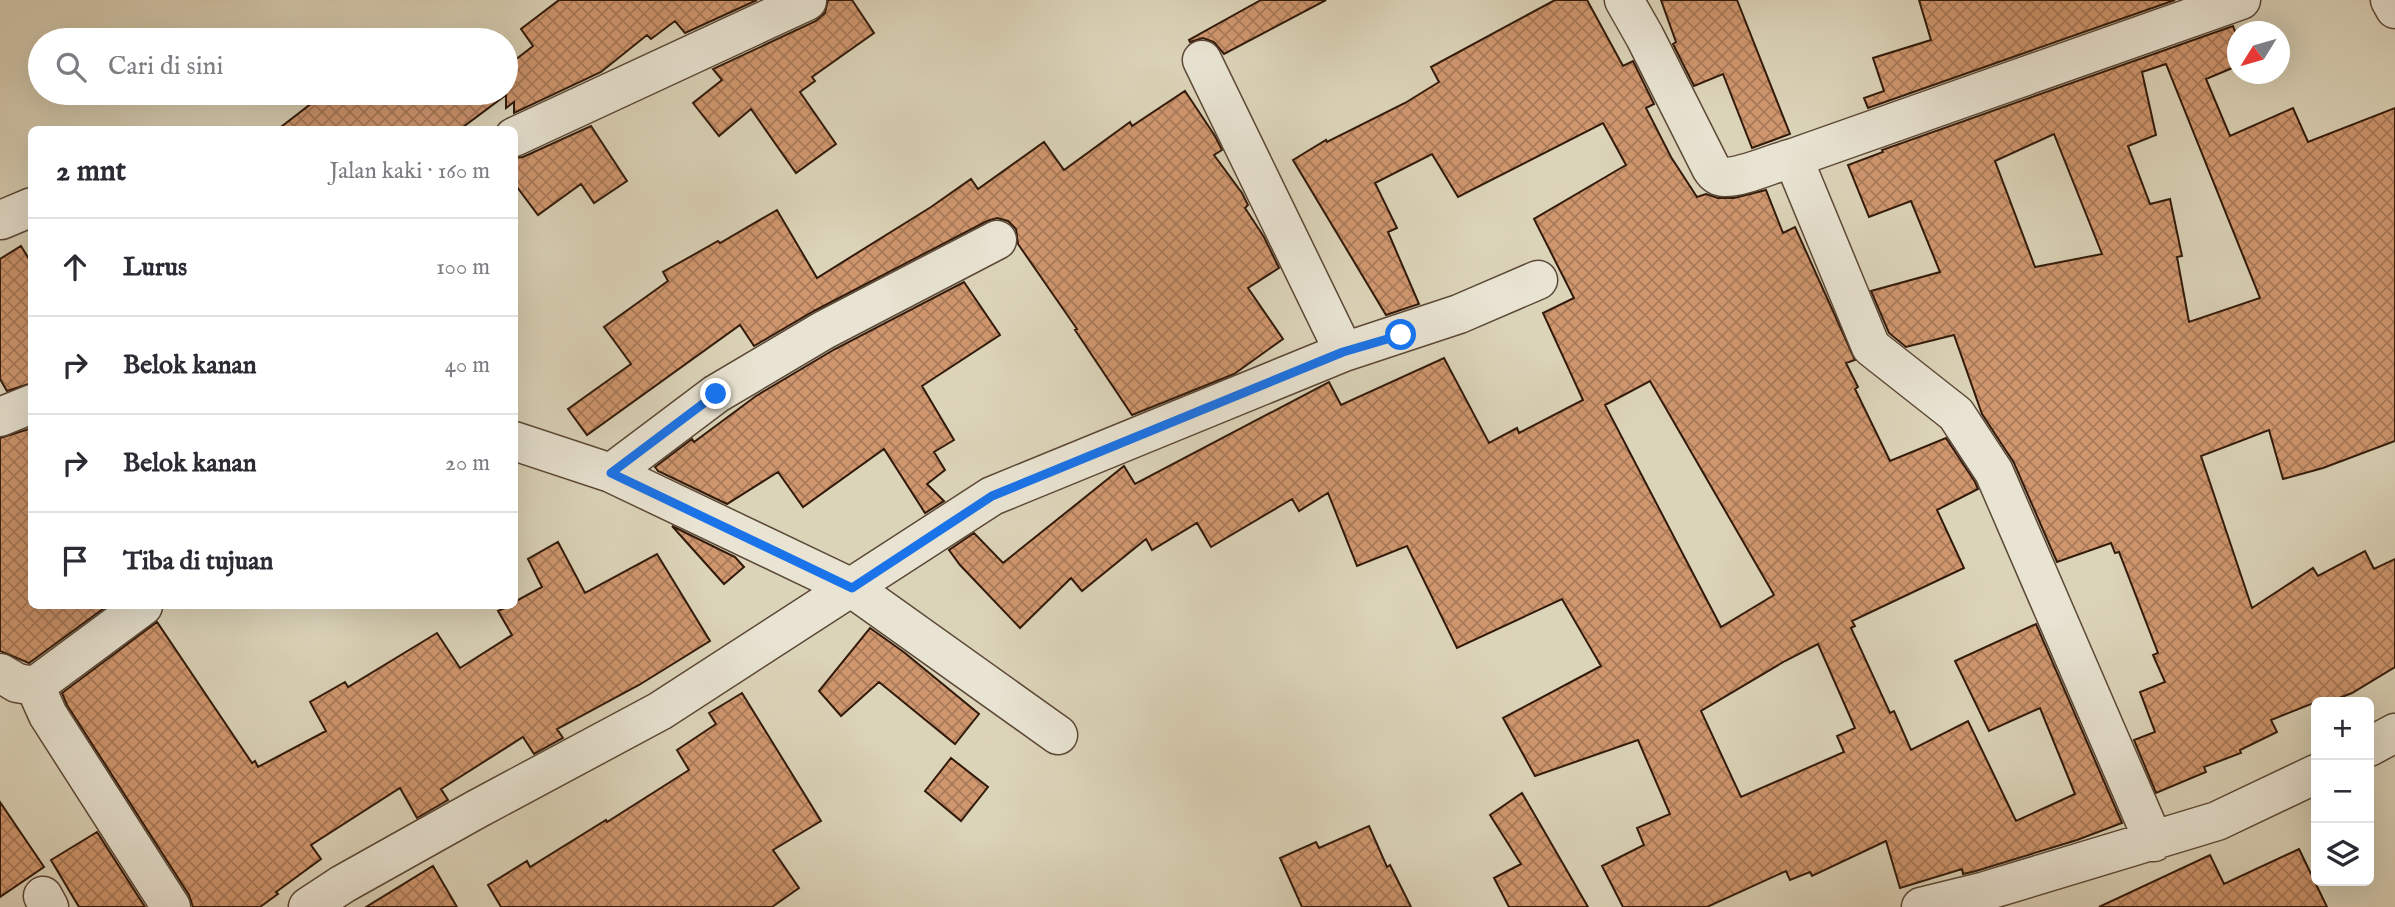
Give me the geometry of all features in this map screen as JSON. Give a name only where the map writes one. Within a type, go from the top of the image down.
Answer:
[{"type":"street","points":[[1625,0],[1714,173],[1724,177],[1793,158],[2241,0]]},
{"type":"street","points":[[2390,0],[2395,9]]},
{"type":"street","points":[[518,135],[807,1]]},
{"type":"street","points":[[1202,60],[1343,352]]},
{"type":"street","points":[[1793,158],[1871,347],[1956,414],[1994,472],[2154,842]]},
{"type":"street","points":[[611,473],[716,394],[824,330],[997,240]]},
{"type":"street","points":[[308,907],[349,896],[660,711],[992,496],[1343,352],[1459,314],[1538,280]]},
{"type":"street","points":[[0,417],[28,406]]},
{"type":"street","points":[[518,442],[611,473],[852,588],[1058,735]]},
{"type":"street","points":[[0,673],[17,683],[35,686],[139,609]]},
{"type":"street","points":[[35,686],[47,715],[170,907]]},
{"type":"street","points":[[2374,744],[2395,733]]},
{"type":"street","points":[[1922,907],[1986,900],[2217,821],[2311,776]]},
{"type":"building","points":[[559,0],[757,0],[685,33],[675,21],[651,39],[647,35],[601,72],[514,113],[514,105],[518,105],[518,58],[533,46],[521,29]]},
{"type":"building","points":[[828,0],[852,0],[874,33],[812,77],[815,81],[800,92],[836,144],[796,173],[751,109],[719,136],[693,103],[722,80],[713,69],[816,21],[825,13]]},
{"type":"building","points":[[1261,0],[1326,0],[1224,54],[1214,42],[1203,38],[1190,42],[1189,40]]},
{"type":"building","points":[[1555,0],[1587,0],[1623,66],[1633,61],[1654,104],[1646,108],[1671,157],[1697,197],[1706,194],[1718,198],[1734,198],[1766,190],[1783,233],[1795,227],[1855,360],[1846,363],[1858,387],[1855,389],[1890,461],[1946,438],[1978,489],[1937,510],[1964,568],[1852,621],[1855,626],[1851,628],[1890,713],[1894,711],[1911,750],[1968,721],[2016,821],[2075,794],[2040,708],[1989,731],[1955,661],[2036,624],[2122,823],[1976,871],[1963,874],[1962,869],[1900,888],[1886,841],[1812,876],[1810,872],[1790,880],[1786,871],[1707,907],[1623,907],[1602,866],[1644,845],[1637,828],[1670,814],[1638,740],[1535,776],[1503,718],[1601,666],[1562,599],[1457,648],[1407,546],[1357,566],[1328,493],[1299,511],[1292,499],[1211,547],[1197,523],[1152,550],[1146,539],[1082,591],[1071,578],[1020,628],[960,565],[949,550],[974,533],[1003,563],[1124,466],[1135,484],[1329,382],[1341,405],[1444,358],[1489,443],[1517,428],[1519,433],[1583,400],[1543,313],[1574,298],[1534,219],[1626,165],[1603,123],[1458,197],[1432,154],[1375,183],[1397,228],[1388,232],[1419,304],[1386,315],[1293,160],[1326,140],[1327,142],[1405,103],[1439,82],[1431,67]],"holes":[[[1650,381],[1774,595],[1721,627],[1605,405]],[[1818,644],[1855,728],[1837,736],[1844,752],[1741,797],[1701,711]]]},
{"type":"building","points":[[1661,0],[1737,0],[1790,134],[1752,148],[1723,74],[1694,86],[1673,44],[1676,42]]},
{"type":"building","points":[[1919,0],[2175,0],[1868,108],[1864,98],[1884,91],[1873,58],[1931,40]]},
{"type":"building","points":[[2227,28],[2227,70],[2206,79],[2230,136],[2293,108],[2308,142],[2395,108],[2395,441],[2323,468],[2283,479],[2269,430],[2201,456],[2252,608],[2313,568],[2318,576],[2365,551],[2374,569],[2395,559],[2395,667],[2342,697],[2311,697],[2311,704],[2271,720],[2277,732],[2240,750],[2241,753],[2204,767],[2206,772],[2156,793],[2134,740],[2155,732],[2140,692],[2165,682],[2153,655],[2158,653],[2119,552],[2115,553],[2111,543],[2057,562],[2014,463],[1982,414],[1954,335],[1906,347],[1889,333],[1871,291],[1940,272],[1911,201],[1869,217],[1848,165],[1883,152],[1882,150]],"holes":[[[2166,64],[2260,298],[2189,322],[2177,257],[2182,256],[2170,199],[2150,204],[2128,146],[2156,135],[2142,72]],[[2054,134],[2102,254],[2035,267],[1995,161]]]},
{"type":"building","points":[[1185,91],[1215,136],[1222,150],[1214,155],[1242,193],[1248,205],[1245,208],[1264,237],[1279,268],[1248,288],[1283,339],[1234,374],[1132,415],[1018,244],[1016,229],[1008,221],[997,218],[814,311],[754,346],[740,325],[587,435],[568,409],[631,364],[604,327],[668,281],[663,272],[777,210],[817,278],[971,179],[978,189],[1044,142],[1064,170],[1130,122],[1132,126]]},
{"type":"building","points":[[309,105],[493,105],[464,126],[282,126]]},
{"type":"building","points":[[591,126],[627,181],[594,203],[581,184],[538,215],[518,188],[518,158]]},
{"type":"building","points":[[21,246],[28,257],[28,384],[7,391],[0,379],[0,259]]},
{"type":"building","points":[[964,282],[1000,335],[922,386],[954,440],[934,452],[945,470],[927,484],[944,501],[925,513],[884,449],[803,507],[778,472],[727,504],[658,471],[655,467],[756,396],[835,349]]},
{"type":"building","points":[[28,429],[28,609],[103,609],[29,663],[0,651],[0,438]]},
{"type":"building","points":[[672,526],[735,557],[744,567],[724,584]]},
{"type":"building","points":[[558,542],[585,593],[657,554],[710,641],[639,685],[557,729],[563,738],[534,754],[523,737],[441,789],[448,800],[417,818],[400,788],[311,845],[321,859],[260,907],[193,907],[189,895],[67,705],[62,693],[157,622],[252,763],[255,761],[258,767],[326,731],[310,702],[345,682],[348,687],[437,633],[460,668],[512,635],[498,611],[518,609],[518,600],[542,587],[528,559]]},
{"type":"building","points":[[870,628],[979,714],[955,744],[879,682],[841,716],[819,691]]},
{"type":"building","points":[[742,693],[821,821],[773,850],[799,888],[772,907],[501,907],[488,885],[527,861],[530,867],[689,770],[677,750],[716,724],[709,713]]},
{"type":"building","points":[[951,758],[988,787],[961,821],[925,791]]},
{"type":"building","points":[[1522,793],[1588,907],[1509,907],[1494,878],[1521,864],[1490,815]]},
{"type":"building","points":[[0,802],[44,867],[0,897]]},
{"type":"building","points":[[1369,826],[1387,867],[1390,865],[1411,907],[1302,907],[1280,858],[1316,842],[1319,848]]},
{"type":"building","points":[[97,832],[145,907],[79,907],[51,860]]},
{"type":"building","points":[[2299,849],[2311,874],[2311,886],[2317,886],[2327,907],[2099,907],[2210,855],[2224,884]]},
{"type":"building","points":[[433,866],[457,907],[366,907]]},
{"type":"route","points":[[716,394],[611,473],[852,588],[992,496],[1343,352],[1401,335]]}]
